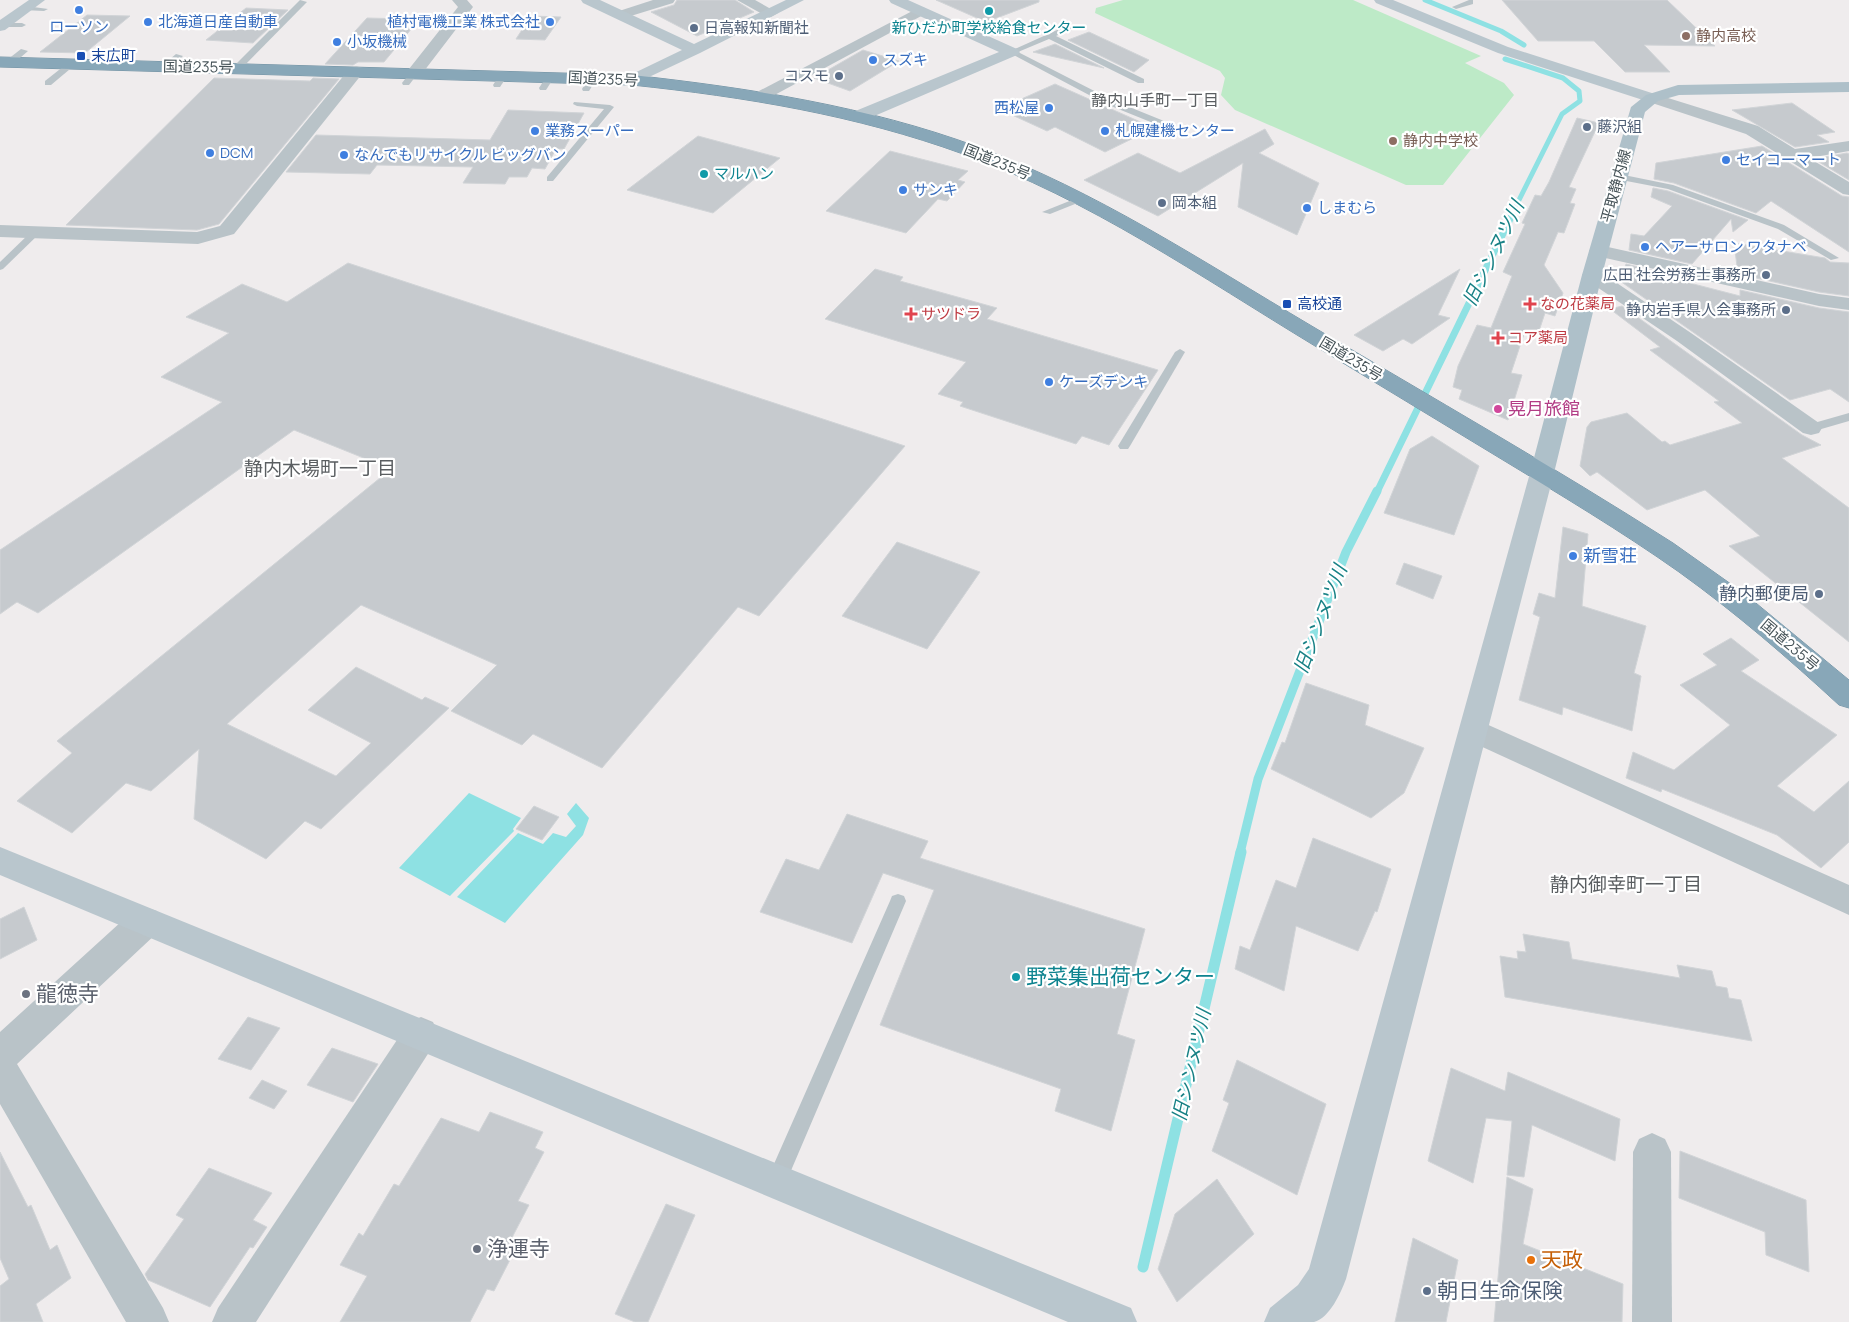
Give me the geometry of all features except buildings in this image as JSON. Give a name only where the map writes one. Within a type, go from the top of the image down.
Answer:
[{"type":"highway","name":"国道235号","points":[[5,62],[72,64],[173,61],[237,68],[356,71],[411,78],[590,84],[632,80],[763,96],[858,116],[975,153],[1015,168],[1139,232],[1542,473],[1666,550],[1743,606],[1849,697]]},
{"type":"main road","name":"平取静内線","points":[[1542,473],[1592,275],[1637,110],[1652,98],[1678,90],[1849,87]]},
{"type":"street","points":[[411,78],[466,8],[459,0]]},
{"type":"street","points":[[588,0],[695,50]]},
{"type":"street","points":[[620,15],[668,0]]},
{"type":"street","points":[[744,0],[771,13]]},
{"type":"street","points":[[632,80],[797,0]]},
{"type":"street","points":[[896,0],[1012,52]]},
{"type":"street","points":[[1381,0],[1503,50],[1752,130],[1849,190]]},
{"type":"street","points":[[8,23],[36,6]]},
{"type":"street","points":[[763,96],[920,11]]},
{"type":"street","points":[[858,116],[1012,52]]},
{"type":"street","points":[[0,231],[198,238],[226,230],[356,71]]},
{"type":"street","points":[[1793,155],[1849,146]]},
{"type":"street","points":[[1599,251],[1819,300],[1849,304]]},
{"type":"street","points":[[1592,275],[1684,337],[1811,428]]},
{"type":"street","points":[[1819,300],[1849,319]]},
{"type":"street","points":[[1284,1322],[1312,1299],[1326,1279],[1475,731],[1542,473]]},
{"type":"street","points":[[1475,731],[1849,900]]},
{"type":"street","points":[[0,862],[777,1180],[1117,1322]]},
{"type":"street","points":[[0,1056],[145,922]]},
{"type":"street","points":[[232,1322],[421,1034]]},
{"type":"street","points":[[0,1070],[150,1322]]},
{"type":"street","points":[[1652,1152],[1652,1322]]},
{"type":"lane","points":[[237,68],[303,2]]},
{"type":"lane","points":[[1456,7],[1470,2]]},
{"type":"lane","points":[[1012,52],[1069,28]]},
{"type":"lane","points":[[1049,36],[1140,81]]},
{"type":"lane","points":[[5,62],[24,52]]},
{"type":"lane","points":[[1012,52],[1109,102],[1161,123]]},
{"type":"lane","points":[[48,83],[72,64]]},
{"type":"lane","points":[[550,179],[610,107],[576,104]]},
{"type":"lane","points":[[1619,177],[1670,188],[1781,227],[1834,258]]},
{"type":"lane","points":[[1047,212],[1080,200]]},
{"type":"lane","points":[[0,267],[36,232]]},
{"type":"lane","points":[[1124,446],[1180,352]]},
{"type":"lane","points":[[1811,428],[1849,417]]},
{"type":"lane","points":[[777,1180],[898,901]]},
{"type":"green space","name":"静内中学校","points":[[1123,0],[1353,0],[1481,56],[1465,63],[1504,83],[1514,95],[1443,185],[1406,185],[1235,110],[1221,95],[1225,78],[1220,71],[1095,13],[1096,8]]},
{"type":"water","points":[[469,793],[521,818],[513,829],[514,831],[450,896],[399,868]]},
{"type":"water","points":[[576,803],[589,818],[583,835],[505,923],[457,897],[518,833],[543,844],[553,833],[566,837],[576,826],[567,814]]},
{"type":"waterway","name":"旧シンヌツ川","points":[[1425,0],[1501,31],[1524,45]]},
{"type":"waterway","name":"旧シンヌツ川","points":[[1505,59],[1563,78],[1579,91],[1580,101],[1562,114],[1512,214]]},
{"type":"waterway","name":"旧シンヌツ川","points":[[1377,492],[1513,213]]},
{"type":"waterway","name":"旧シンヌツ川","points":[[1240,853],[1258,779],[1346,552],[1377,491]]},
{"type":"waterway","name":"旧シンヌツ川","points":[[1143,1267],[1241,852]]},
{"type":"place","name":"ローソン","points":[[79,10]]},
{"type":"place","name":"新ひだか町学校給食センター","points":[[989,11]]},
{"type":"place","name":"北海道日産自動車","points":[[148,22]]},
{"type":"place","name":"植村電機工業 株式会社","points":[[550,22]]},
{"type":"place","name":"日高報知新聞社","points":[[694,28]]},
{"type":"place","name":"静内高校","points":[[1686,36]]},
{"type":"place","name":"小坂機械","points":[[337,42]]},
{"type":"place","name":"末広町","points":[[81,56]]},
{"type":"place","name":"スズキ","points":[[873,60]]},
{"type":"place","name":"コスモ","points":[[839,76]]},
{"type":"place","name":"西松屋","points":[[1049,108]]},
{"type":"place","name":"藤沢組","points":[[1587,127]]},
{"type":"place","name":"業務スーパー","points":[[535,131]]},
{"type":"place","name":"札幌建機センター","points":[[1105,131]]},
{"type":"place","name":"静内中学校","points":[[1393,141]]},
{"type":"place","name":"DCM","points":[[210,153]]},
{"type":"place","name":"なんでもリサイクル ビッグバン","points":[[344,155]]},
{"type":"place","name":"セイコーマート","points":[[1726,160]]},
{"type":"place","name":"マルハン","points":[[704,174]]},
{"type":"place","name":"サンキ","points":[[903,190]]},
{"type":"place","name":"岡本組","points":[[1162,203]]},
{"type":"place","name":"しまむら","points":[[1307,208]]},
{"type":"place","name":"ヘアーサロン ワタナベ","points":[[1645,247]]},
{"type":"place","name":"広田 社会労務士事務所","points":[[1766,275]]},
{"type":"place","name":"高校通","points":[[1287,304]]},
{"type":"place","name":"なの花薬局","points":[[1530,304]]},
{"type":"place","name":"静内岩手県人会事務所","points":[[1786,310]]},
{"type":"place","name":"サツドラ","points":[[911,314]]},
{"type":"place","name":"コア薬局","points":[[1498,338]]},
{"type":"place","name":"ケーズデンキ","points":[[1049,382]]},
{"type":"place","name":"晃月旅館","points":[[1498,409]]},
{"type":"place","name":"新雪荘","points":[[1573,556]]},
{"type":"place","name":"静内郵便局","points":[[1819,594]]},
{"type":"place","name":"野菜集出荷センター","points":[[1016,977]]},
{"type":"place","name":"龍徳寺","points":[[26,994]]},
{"type":"place","name":"浄運寺","points":[[477,1249]]},
{"type":"place","name":"天政","points":[[1531,1260]]},
{"type":"place","name":"朝日生命保険","points":[[1427,1291]]},
{"type":"district","name":"静内山手町一丁目","points":[[1155,100]]},
{"type":"district","name":"静内木場町一丁目","points":[[320,468]]},
{"type":"district","name":"静内御幸町一丁目","points":[[1626,884]]}]
